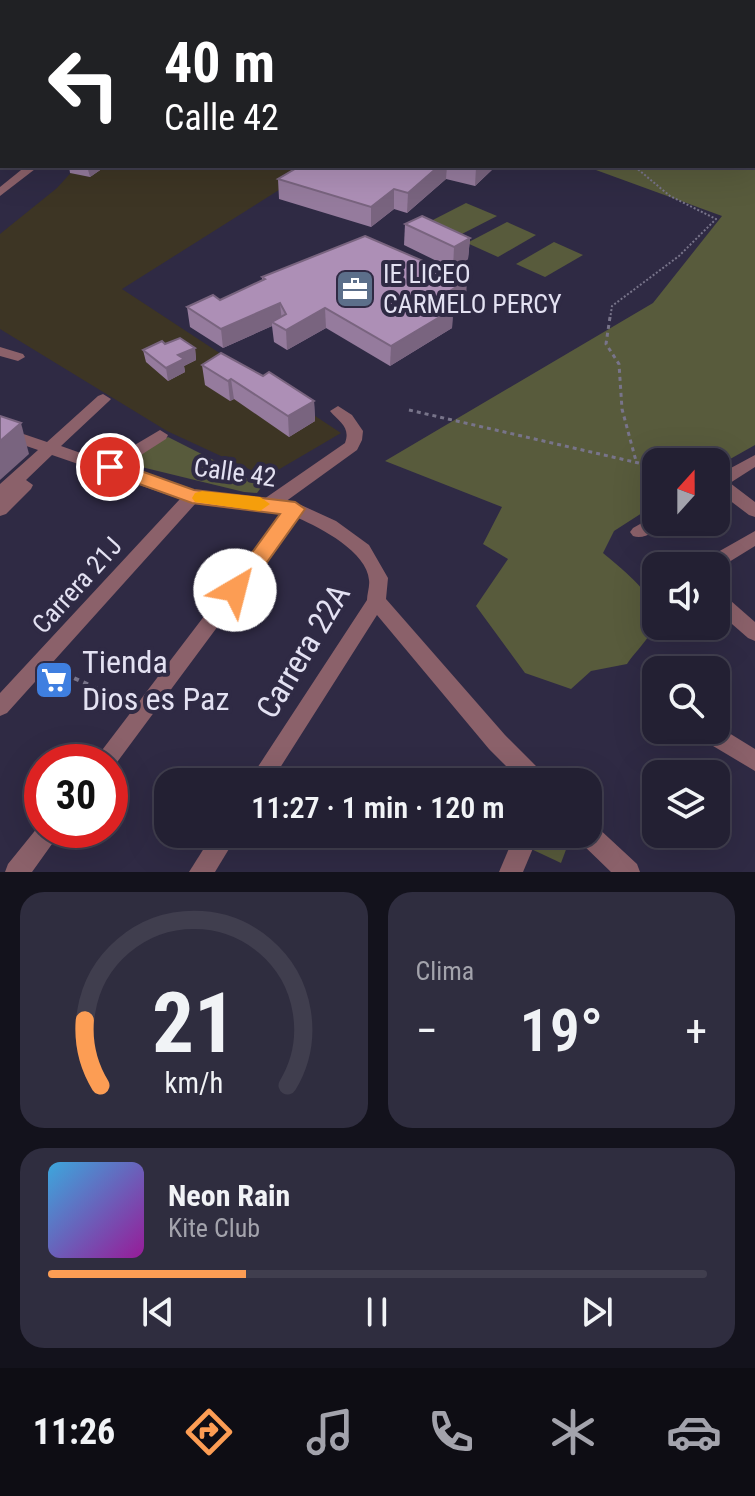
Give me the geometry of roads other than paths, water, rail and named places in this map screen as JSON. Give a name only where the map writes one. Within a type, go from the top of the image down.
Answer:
[{"type":"street","points":[[0,193],[31,168]]},
{"type":"street","points":[[0,351],[18,357]]},
{"type":"street","points":[[0,494],[103,399]]},
{"type":"street","points":[[268,505],[351,446],[356,438],[355,428],[338,411]]},
{"type":"street","name":"Calle 42","points":[[0,431],[192,497],[295,509],[330,525],[363,550]]},
{"type":"street","points":[[110,467],[160,435]]},
{"type":"street","points":[[0,510],[42,467],[52,449]]},
{"type":"street","points":[[730,476],[755,460]]},
{"type":"street","points":[[730,493],[755,511]]},
{"type":"street","name":"Carrera 21J","points":[[0,707],[192,497]]},
{"type":"street","points":[[119,744],[295,509]]},
{"type":"street","points":[[730,553],[755,537]]},
{"type":"street","name":"Carrera 22A","points":[[268,768],[376,601],[379,578],[363,550]]},
{"type":"street","points":[[376,601],[523,768]]},
{"type":"street","points":[[730,611],[755,633]]},
{"type":"street","points":[[728,744],[755,761]]},
{"type":"street","points":[[602,847],[628,872]]},
{"type":"street","points":[[17,872],[36,848]]},
{"type":"street","points":[[201,872],[217,848]]},
{"type":"street","points":[[511,872],[521,848]]},
{"type":"place","name":"IE LICEO CARMELO PERCY","points":[[355,289]]},
{"type":"place","name":"Tienda Dios es Paz","points":[[54,680]]}]
